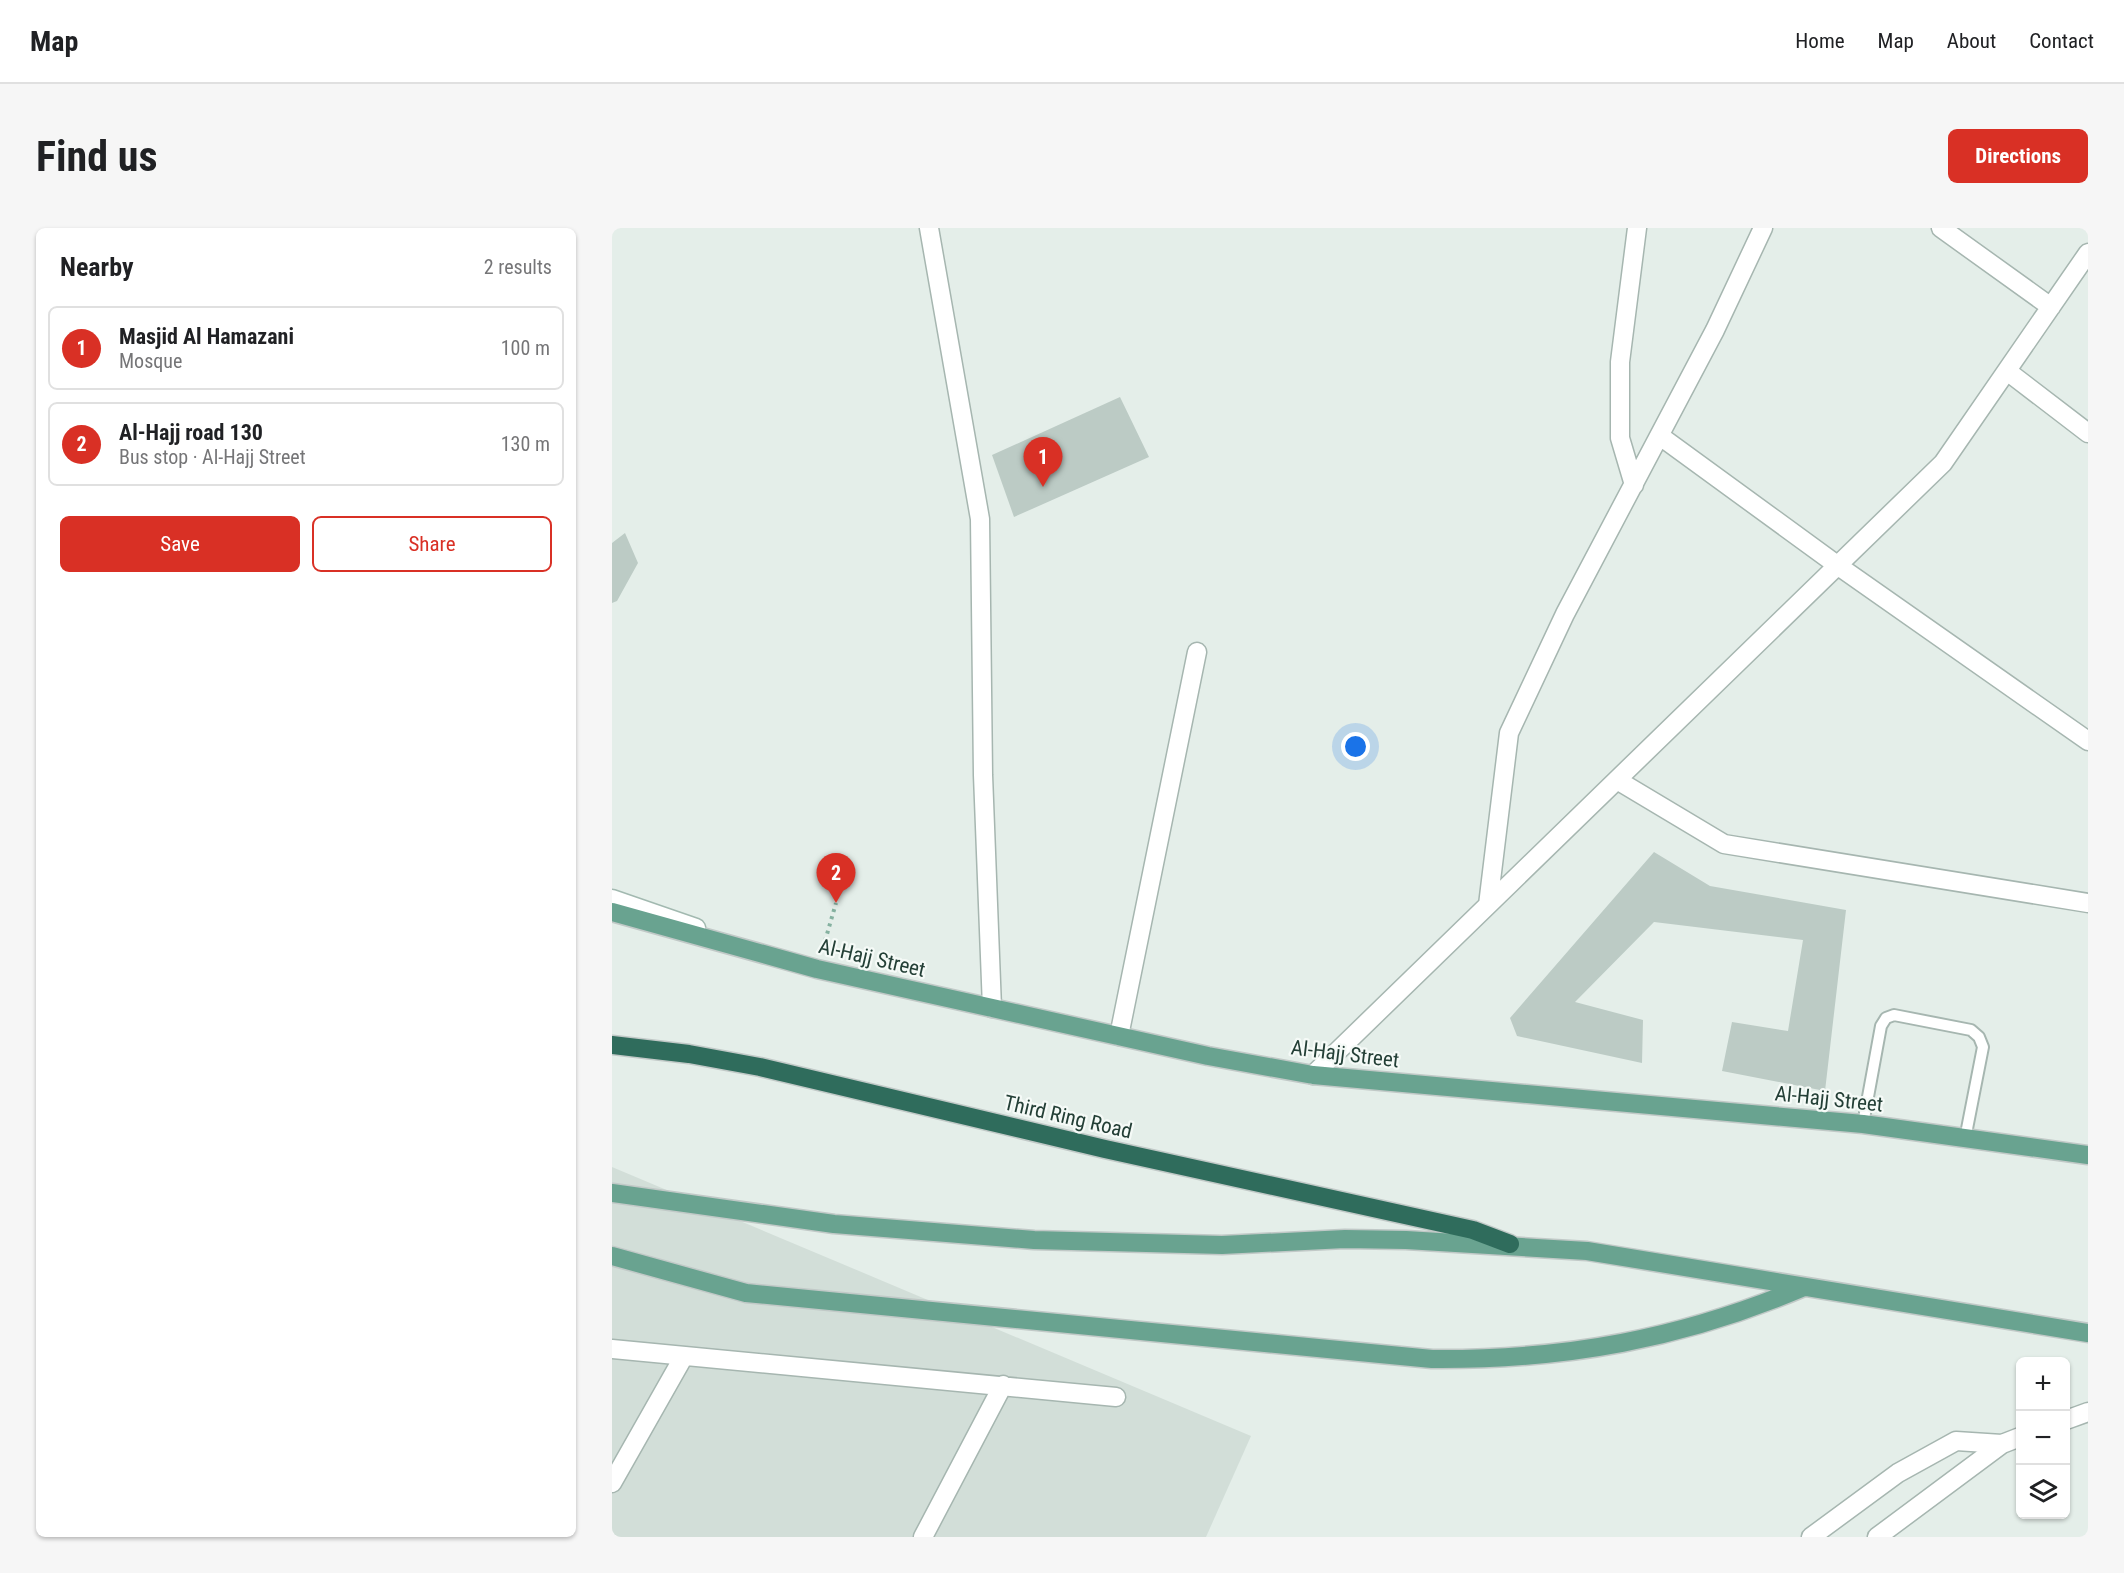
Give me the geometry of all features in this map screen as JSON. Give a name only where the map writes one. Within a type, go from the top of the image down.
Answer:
[{"type":"highway","name":"Third Ring Road","points":[[612,1046],[689,1054],[760,1066],[1105,1149],[1473,1230],[1510,1244]]},
{"type":"main road","name":"Al-Hajj Street","points":[[612,912],[817,969],[1119,1036],[1312,1075],[1863,1124],[2088,1155]]},
{"type":"main road","points":[[612,1193],[834,1224],[1034,1240],[1222,1245],[1345,1239],[1406,1239],[1510,1244],[1587,1251],[2088,1333]]},
{"type":"main road","points":[[612,1256],[746,1293],[1432,1359],[1534,1357],[1635,1342],[1721,1319],[1804,1287]]},
{"type":"street","points":[[929,228],[980,519],[983,775],[992,1008]]},
{"type":"street","points":[[1634,485],[1620,438],[1620,362],[1637,228]]},
{"type":"street","points":[[1488,905],[1509,733],[1565,614],[1715,330],[1763,228]]},
{"type":"street","points":[[1941,228],[2050,307]]},
{"type":"street","points":[[1312,1075],[1943,463],[2088,253]]},
{"type":"street","points":[[2007,371],[2088,433]]},
{"type":"street","points":[[1660,436],[1837,565],[2088,741]]},
{"type":"street","points":[[1119,1036],[1197,652]]},
{"type":"street","points":[[1617,780],[1724,844],[2088,903]]},
{"type":"street","points":[[612,899],[817,969]]},
{"type":"street","points":[[612,1348],[1116,1397]]},
{"type":"street","points":[[612,1483],[684,1356]]},
{"type":"street","points":[[923,1537],[1003,1385]]},
{"type":"street","points":[[2070,1419],[2088,1412]]},
{"type":"street","points":[[1877,1537],[2002,1444],[2016,1439]]},
{"type":"street","points":[[1811,1537],[1898,1473],[1956,1441],[2002,1444]]},
{"type":"lane","points":[[1863,1124],[1881,1026],[1886,1018],[1894,1015],[1971,1030],[1980,1038],[1983,1047],[1965,1139]]},
{"type":"path","points":[[817,969],[836,903]]},
{"type":"shaded area","points":[[612,1167],[1251,1436],[1206,1537],[612,1537]]},
{"type":"building","points":[[1120,397],[1149,457],[1014,517],[992,455]]},
{"type":"building","points":[[625,533],[638,563],[617,601],[612,603],[612,543]]},
{"type":"building","points":[[1654,852],[1710,886],[1846,910],[1825,1091],[1722,1071],[1732,1022],[1788,1031],[1803,940],[1654,922],[1575,1002],[1643,1020],[1642,1063],[1517,1036],[1510,1018]]},
{"type":"place","name":"Masjid Al Hamazani","points":[[1043,487]]},
{"type":"place","name":"Al-Hajj road 130","points":[[836,903]]}]
